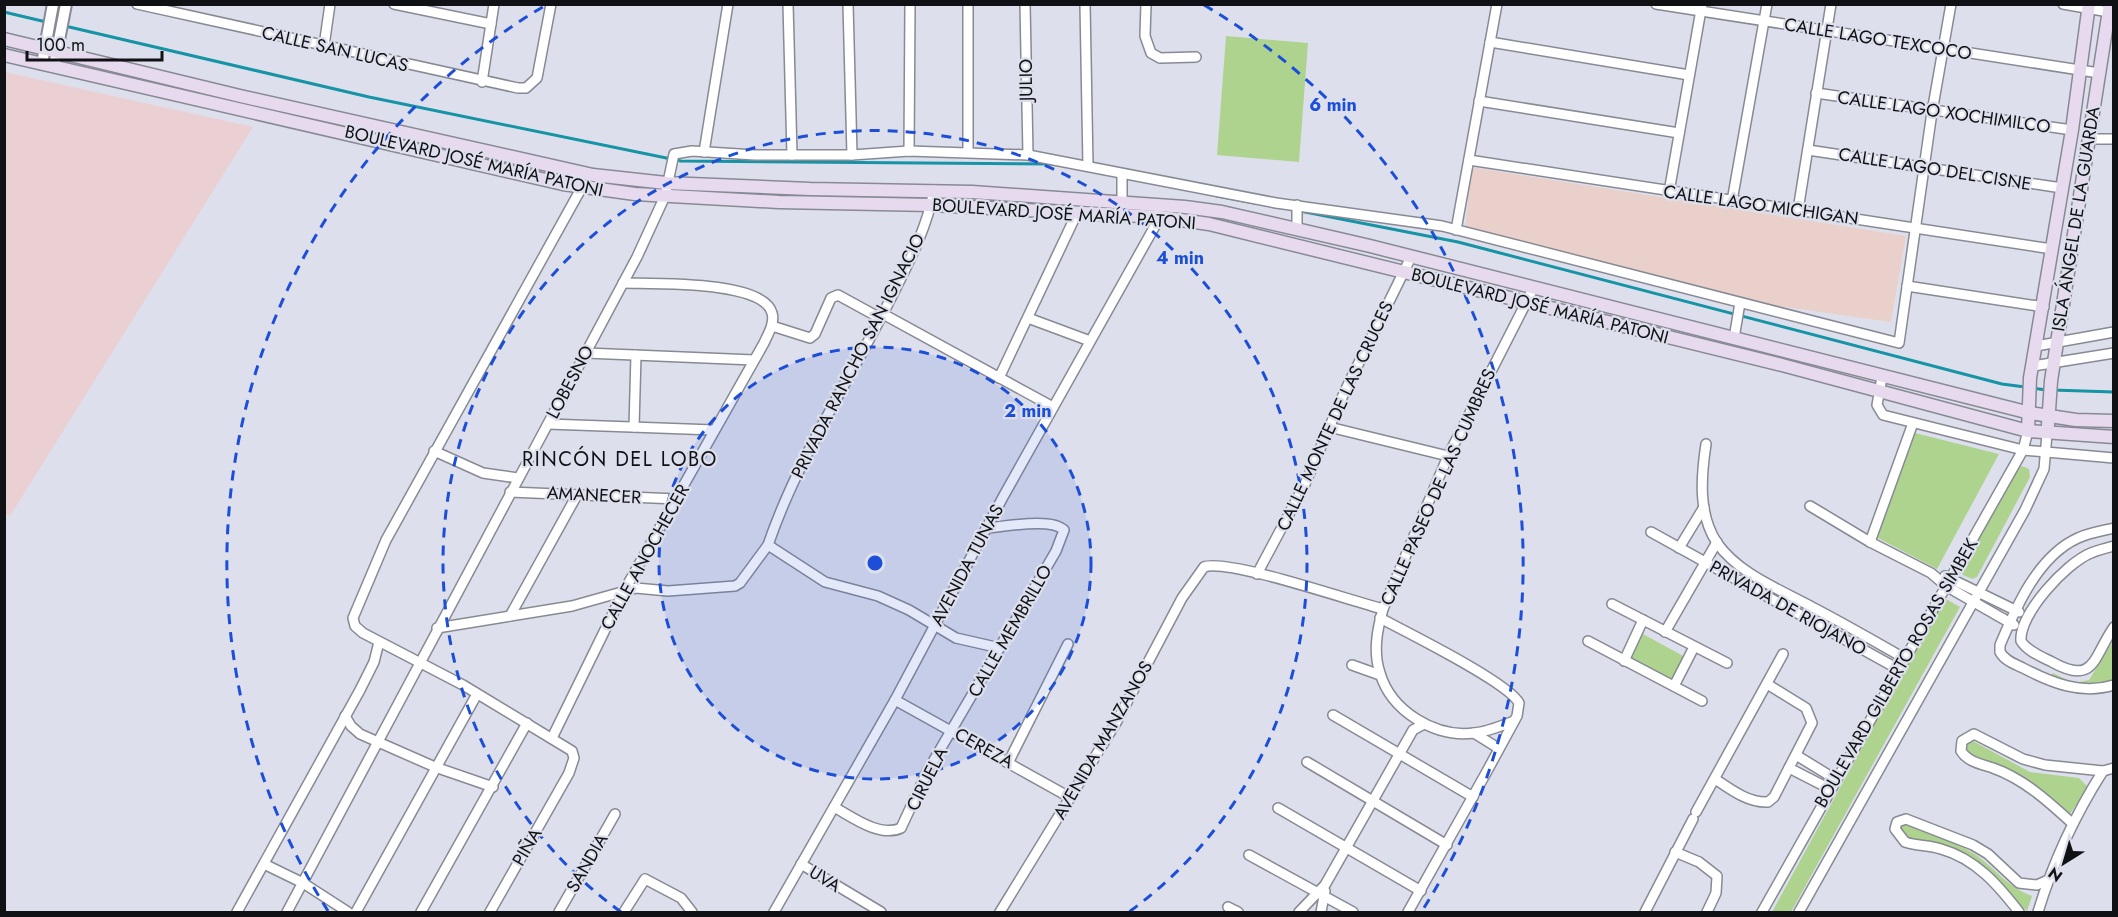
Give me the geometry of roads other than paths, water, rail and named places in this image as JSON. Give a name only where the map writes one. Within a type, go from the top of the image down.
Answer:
[{"type":"main road","points":[[2028,432],[2032,372],[2072,130],[2088,7]]},
{"type":"main road","name":"ISLA ÁNGEL DE LA GUARDA","points":[[2047,434],[2051,381],[2110,8]]},
{"type":"main road","name":"BOULEVARD JOSÉ MARÍA PATONI","points":[[4,39],[52,45],[240,96],[558,169],[666,189],[835,204],[931,205],[1160,218],[1241,231],[1403,273],[1782,365],[2028,432],[2114,437]]},
{"type":"main road","name":"BOULEVARD JOSÉ MARÍA PATONI","points":[[4,55],[582,187],[934,190],[1203,209],[1296,223],[1411,257],[1882,377],[2048,416],[2114,420]]},
{"type":"main road","points":[[986,208],[987,193]]},
{"type":"street","points":[[52,45],[50,18],[53,4]]},
{"type":"street","points":[[48,65],[52,45],[63,19],[66,4]]},
{"type":"street","name":"CALLE SAN LUCAS","points":[[137,4],[482,82],[518,88],[532,84],[540,67],[551,4]]},
{"type":"street","points":[[324,46],[330,4]]},
{"type":"street","points":[[394,4],[491,24]]},
{"type":"street","points":[[482,82],[494,4]]},
{"type":"street","points":[[728,4],[704,152],[852,155],[909,151],[1028,155],[1122,175],[1297,206],[1456,230],[1738,311],[1899,343],[1932,112],[1951,4]]},
{"type":"street","points":[[788,4],[792,155]]},
{"type":"street","points":[[848,4],[852,155]]},
{"type":"street","points":[[909,151],[910,4]]},
{"type":"street","points":[[968,4],[968,152]]},
{"type":"street","name":"JULIO","points":[[1025,4],[1028,155]]},
{"type":"street","points":[[1085,4],[1088,166]]},
{"type":"street","points":[[1146,4],[1145,36],[1151,53],[1160,58],[1196,57]]},
{"type":"street","points":[[1456,230],[1497,4]]},
{"type":"street","name":"CALLE LAGO TEXCOCO","points":[[1656,4],[1701,8],[1764,21],[2099,74]]},
{"type":"street","points":[[1732,201],[1767,4]]},
{"type":"street","points":[[1798,210],[1831,4]]},
{"type":"street","points":[[2063,4],[2110,8]]},
{"type":"street","points":[[1669,192],[1701,8]]},
{"type":"street","points":[[1490,42],[1689,75]]},
{"type":"street","name":"CALLE LAGO XOCHIMILCO","points":[[1816,93],[1932,112],[2072,130]]},
{"type":"street","points":[[1479,101],[1679,133]]},
{"type":"street","points":[[2088,139],[2114,139]]},
{"type":"street","name":"CALLE LAGO DEL CISNE","points":[[1808,150],[2061,188]]},
{"type":"street","name":"LOBESNO","points":[[287,912],[380,743],[437,628],[623,283],[666,189],[671,161],[680,152],[704,152]]},
{"type":"street","name":"CALLE LAGO MICHIGAN","points":[[1469,160],[2052,249]]},
{"type":"street","points":[[1122,175],[1122,203]]},
{"type":"street","points":[[552,738],[421,662],[380,642],[355,626],[354,613],[377,558],[434,451],[582,187]]},
{"type":"street","name":"PRIVADA RANCHO SAN IGNACIO","points":[[437,628],[572,606],[636,588],[668,591],[735,586],[741,583],[768,545],[776,520],[910,259],[931,205],[934,190]]},
{"type":"street","points":[[1296,223],[1297,206]]},
{"type":"street","points":[[999,378],[1077,213]]},
{"type":"street","name":"AVENIDA TUNAS","points":[[774,912],[895,700],[986,528],[1160,218]]},
{"type":"street","name":"CALLE MONTE DE LAS CRUCES","points":[[1257,574],[1301,491],[1329,427],[1411,257]]},
{"type":"street","points":[[623,283],[710,287],[753,294],[771,308],[772,326],[810,338],[815,334],[831,298],[838,295],[1053,407]]},
{"type":"street","points":[[1907,286],[2044,307]]},
{"type":"street","name":"CALLE PASEO DE LAS CUMBRES","points":[[1514,721],[1473,733],[1445,730],[1424,724],[1413,717],[1394,698],[1380,675],[1376,652],[1382,614],[1448,456],[1533,289]]},
{"type":"street","points":[[1734,338],[1738,311]]},
{"type":"street","points":[[1028,318],[1090,341]]},
{"type":"street","name":"CALLE ANOCHECER","points":[[552,738],[624,591],[772,326]]},
{"type":"street","points":[[2037,346],[2114,332]]},
{"type":"street","points":[[586,353],[754,360]]},
{"type":"street","points":[[2032,372],[2054,364],[2114,354]]},
{"type":"street","points":[[634,427],[636,355]]},
{"type":"street","points":[[1882,377],[1879,411],[1883,415],[2023,450],[2114,458]]},
{"type":"street","points":[[1870,542],[1913,423]]},
{"type":"street","points":[[548,424],[714,430]]},
{"type":"street","points":[[1329,427],[1448,456]]},
{"type":"street","name":"BOULEVARD GILBERTO ROSAS SIMBEK","points":[[1762,912],[1835,779],[2023,450],[2028,432]]},
{"type":"street","name":"BOULEVARD GILBERTO ROSAS SIMBEK","points":[[1799,912],[1975,602],[2040,480],[2047,453],[2047,434]]},
{"type":"street","name":"PRIVADA DE RIOJANO","points":[[1706,444],[1702,471],[1704,507],[1717,542],[1743,568],[1904,658]]},
{"type":"street","points":[[434,451],[483,473],[518,478]]},
{"type":"street","name":"AMANECER","points":[[510,492],[677,499]]},
{"type":"street","points":[[510,616],[577,495]]},
{"type":"street","points":[[1810,506],[1870,542],[1931,573],[1946,586],[2021,629]]},
{"type":"street","points":[[1679,548],[1704,507]]},
{"type":"street","name":"CALLE MEMBRILLO","points":[[952,730],[1056,551],[1064,530],[1058,525],[1042,523],[986,528]]},
{"type":"street","points":[[2114,528],[2077,539],[2060,550],[2035,578],[2015,610],[2000,645],[2003,657],[2040,677],[2074,688],[2092,690],[2114,685]]},
{"type":"street","name":"PRIVADA DE RIOJANO","points":[[1652,532],[1898,669]]},
{"type":"street","points":[[1665,632],[1703,562],[1717,542]]},
{"type":"street","points":[[768,545],[825,582],[878,596],[909,610],[962,640],[1000,648]]},
{"type":"street","points":[[2114,546],[2090,553],[2066,569],[2050,585],[2021,629],[2023,645],[2069,671],[2086,671],[2114,627]]},
{"type":"street","name":"AVENIDA MANZANOS","points":[[1000,912],[1117,721],[1182,598],[1204,567],[1217,564],[1257,574]]},
{"type":"street","points":[[1931,573],[1951,577],[2028,618]]},
{"type":"street","points":[[1257,574],[1382,614],[1513,694],[1519,703],[1514,721],[1408,912]]},
{"type":"street","points":[[1792,611],[1798,599]]},
{"type":"street","points":[[1612,604],[1727,663]]},
{"type":"street","points":[[1624,661],[1643,620]]},
{"type":"street","points":[[1852,642],[1858,632]]},
{"type":"street","points":[[1588,640],[1702,701]]},
{"type":"street","points":[[237,912],[374,662],[380,642]]},
{"type":"street","points":[[1009,761],[1068,644]]},
{"type":"street","points":[[1674,686],[1694,647]]},
{"type":"street","points":[[1645,912],[1694,815],[1784,654]]},
{"type":"street","points":[[2040,677],[2049,660]]},
{"type":"street","points":[[1352,665],[1380,675]]},
{"type":"street","points":[[1715,778],[1735,792],[1761,802],[1768,802],[1774,797],[1812,723],[1806,708],[1767,684]]},
{"type":"street","points":[[356,912],[477,694]]},
{"type":"street","name":"CEREZA","points":[[895,700],[1009,761],[1071,798]]},
{"type":"street","points":[[1333,715],[1473,797]]},
{"type":"street","points":[[345,716],[356,731],[380,743],[435,768],[492,787]]},
{"type":"street","points":[[1321,912],[1321,894],[1325,885],[1413,730],[1413,717]]},
{"type":"street","points":[[421,912],[527,723]]},
{"type":"street","points":[[1413,730],[1424,724]]},
{"type":"street","name":"CIRUELA","points":[[834,807],[880,830],[888,832],[901,828],[922,780],[952,730]]},
{"type":"street","points":[[1473,733],[1498,748]]},
{"type":"street","points":[[2073,824],[2028,786],[1996,769],[1964,757],[1961,751],[1962,741],[1974,734],[2023,759],[2052,766],[2103,771],[2114,768]]},
{"type":"street","name":"PIÑA","points":[[490,912],[564,781],[574,758],[572,751],[552,738]]},
{"type":"street","points":[[1796,755],[1835,779]]},
{"type":"street","points":[[1307,762],[1447,845]]},
{"type":"street","points":[[1789,768],[1830,789]]},
{"type":"street","points":[[2039,912],[2048,880],[2073,824],[2103,771]]},
{"type":"street","points":[[1278,808],[1421,891]]},
{"type":"street","name":"SANDIA","points":[[559,912],[615,814]]},
{"type":"street","points":[[2019,912],[1982,870],[1965,859],[1942,849],[1905,842],[1895,829],[1898,822],[1906,819],[1973,845],[1988,854],[2019,882],[2037,885],[2048,880]]},
{"type":"street","points":[[1675,852],[1699,862],[1717,876],[1716,893],[1707,912]]},
{"type":"street","points":[[1249,855],[1353,912]]},
{"type":"street","points":[[264,864],[303,883],[348,912]]},
{"type":"street","name":"UVA","points":[[801,864],[880,912]]},
{"type":"street","points":[[624,912],[640,883],[645,879],[681,898],[692,912]]},
{"type":"street","points":[[1299,912],[1321,894]]},
{"type":"street","points":[[856,912],[862,902]]},
{"type":"street","points":[[1228,907],[1238,912]]},
{"type":"waterway","points":[[4,12],[59,25]]},
{"type":"waterway","points":[[65,26],[369,97],[681,161],[1052,164]]},
{"type":"waterway","points":[[1217,196],[1255,203]]},
{"type":"waterway","points":[[1300,211],[1458,242],[2002,384],[2025,387]]},
{"type":"waterway","points":[[2032,388],[2046,390]]},
{"type":"waterway","points":[[2052,390],[2114,392]]},
{"type":"district","name":"RINCÓN DEL LOBO","points":[[620,459]]}]
